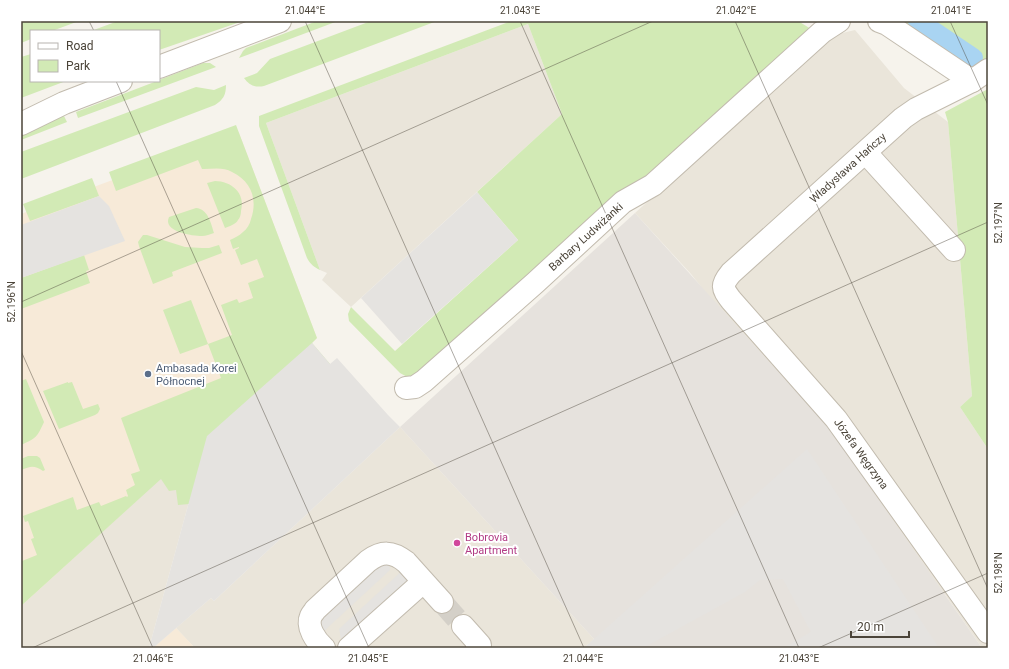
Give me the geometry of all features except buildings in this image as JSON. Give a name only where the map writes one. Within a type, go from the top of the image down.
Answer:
[{"type":"street","points":[[160,67],[280,21]]},
{"type":"street","name":"Barbary Ludwiżanki","points":[[406,388],[415,387],[424,381],[624,202],[653,185],[822,32],[839,21]]},
{"type":"street","points":[[879,21],[980,76]]},
{"type":"street","name":"Władysława Hańczy","points":[[724,286],[731,273],[909,114],[980,76]]},
{"type":"street","points":[[21,124],[64,103],[118,82]]},
{"type":"street","points":[[21,109],[37,105],[64,103]]},
{"type":"street","points":[[866,153],[954,250]]},
{"type":"street","name":"Józefa Węgrzyna","points":[[724,286],[725,291],[731,300],[836,419],[988,632]]},
{"type":"street","points":[[324,648],[315,637],[311,629],[311,615],[368,561],[375,557],[384,554],[392,554],[400,557],[442,602]]},
{"type":"street","points":[[349,648],[423,582]]},
{"type":"street","points":[[463,626],[480,645],[477,648]]},
{"type":"shaded area","points":[[528,24],[562,114],[351,307],[322,280],[327,273],[320,270],[266,123]]},
{"type":"shaded area","points":[[855,30],[904,88],[948,122],[972,396],[960,407],[988,449],[988,648],[982,648],[946,596],[691,274],[635,213],[830,36]]},
{"type":"shaded area","name":"Ambasada Korei Północnej","points":[[239,133],[317,338],[240,406],[21,606],[21,214]]},
{"type":"shaded area","points":[[477,192],[518,240],[402,344],[361,298]]},
{"type":"shaded area","points":[[99,196],[109,206],[125,241],[21,278],[21,225]]},
{"type":"shaded area","points":[[635,213],[829,428],[982,648],[584,648],[594,639],[400,427]]},
{"type":"shaded area","points":[[312,343],[330,364],[337,358],[400,427],[214,601],[211,598],[153,648],[149,648],[207,436]]},
{"type":"shaded area","points":[[400,427],[594,639],[584,648],[195,648],[176,628],[211,598],[214,601]]},
{"type":"shaded area","points":[[207,436],[149,648],[21,648],[21,606]]},
{"type":"shaded area","points":[[807,449],[939,648],[786,648],[785,647],[811,632],[783,579],[760,580],[745,592],[643,648],[584,648]]},
{"type":"shaded area","points":[[389,560],[390,570],[323,632],[319,615],[376,562]]},
{"type":"shaded area","points":[[404,569],[410,584],[342,644],[339,629]]},
{"type":"shaded area","points":[[176,628],[195,648],[153,648]]},
{"type":"green space","points":[[21,21],[79,21],[55,30],[30,30],[30,39],[21,43]]},
{"type":"green space","points":[[118,21],[243,21],[160,50],[160,30],[94,30]]},
{"type":"green space","points":[[317,21],[338,21],[239,58],[246,48]]},
{"type":"green space","points":[[371,21],[437,21],[264,86],[258,87],[252,85],[244,78],[257,73],[270,59]]},
{"type":"green space","points":[[511,21],[798,21],[811,29],[654,175],[424,372],[409,378],[400,373],[349,321],[348,314],[351,307],[395,351],[518,240],[477,192],[562,114],[528,24],[266,123],[320,270],[313,266],[307,258],[259,126],[259,116]]},
{"type":"green space","points":[[895,21],[984,21],[988,24],[988,61],[975,70]]},
{"type":"green space","points":[[30,54],[30,82],[63,82],[21,98],[21,57]]},
{"type":"green space","points":[[203,63],[210,63],[216,67],[78,118],[76,112],[154,82],[160,82],[160,80]]},
{"type":"green space","points":[[226,85],[224,97],[215,105],[21,179],[21,152],[196,87],[214,90]]},
{"type":"green space","points":[[988,89],[988,449],[960,407],[972,396],[948,122],[945,112]]},
{"type":"green space","points":[[64,116],[67,122],[21,140],[21,132]]},
{"type":"green space","points":[[236,125],[317,338],[312,343],[330,364],[196,481],[189,504],[178,505],[176,490],[169,491],[161,479],[21,606],[21,559],[22,561],[37,555],[31,539],[34,538],[28,521],[25,522],[23,516],[73,497],[77,510],[99,502],[101,506],[126,496],[127,497],[126,490],[135,485],[131,474],[140,471],[121,418],[221,378],[208,344],[232,335],[221,305],[237,299],[239,303],[253,298],[248,283],[264,277],[257,259],[241,265],[235,250],[239,247],[233,249],[230,240],[244,231],[251,221],[254,204],[251,191],[244,180],[229,170],[202,169],[198,160],[116,191],[109,172]]},
{"type":"green space","points":[[92,178],[99,196],[30,221],[23,204]]},
{"type":"green space","points":[[215,181],[227,183],[232,186],[236,189],[241,199],[241,215],[234,224],[225,228],[207,183]]},
{"type":"green space","points":[[196,208],[200,209],[206,214],[214,233],[204,236],[192,235],[174,230],[170,226],[168,222],[169,217]]},
{"type":"green space","points":[[143,235],[185,247],[209,248],[219,245],[222,253],[172,272],[173,276],[153,284],[138,242]]},
{"type":"green space","points":[[84,255],[89,270],[86,271],[90,283],[21,309],[21,278]]},
{"type":"green space","points":[[191,300],[208,344],[180,354],[163,310]]},
{"type":"green space","points":[[26,379],[44,422],[36,436],[30,441],[21,445],[21,381]]},
{"type":"green space","points":[[72,382],[83,409],[98,404],[100,409],[95,415],[59,429],[43,391]]},
{"type":"green space","points":[[28,456],[37,456],[40,458],[45,470],[43,471],[32,467],[21,470],[21,459]]},
{"type":"waterway","points":[[918,21],[973,58]]},
{"type":"tunnel","points":[[442,602],[463,626]]},
{"type":"place","name":"Ambasada Korei Północnej","points":[[148,374]]},
{"type":"place","name":"Bobrovia Apartment","points":[[457,543]]}]
